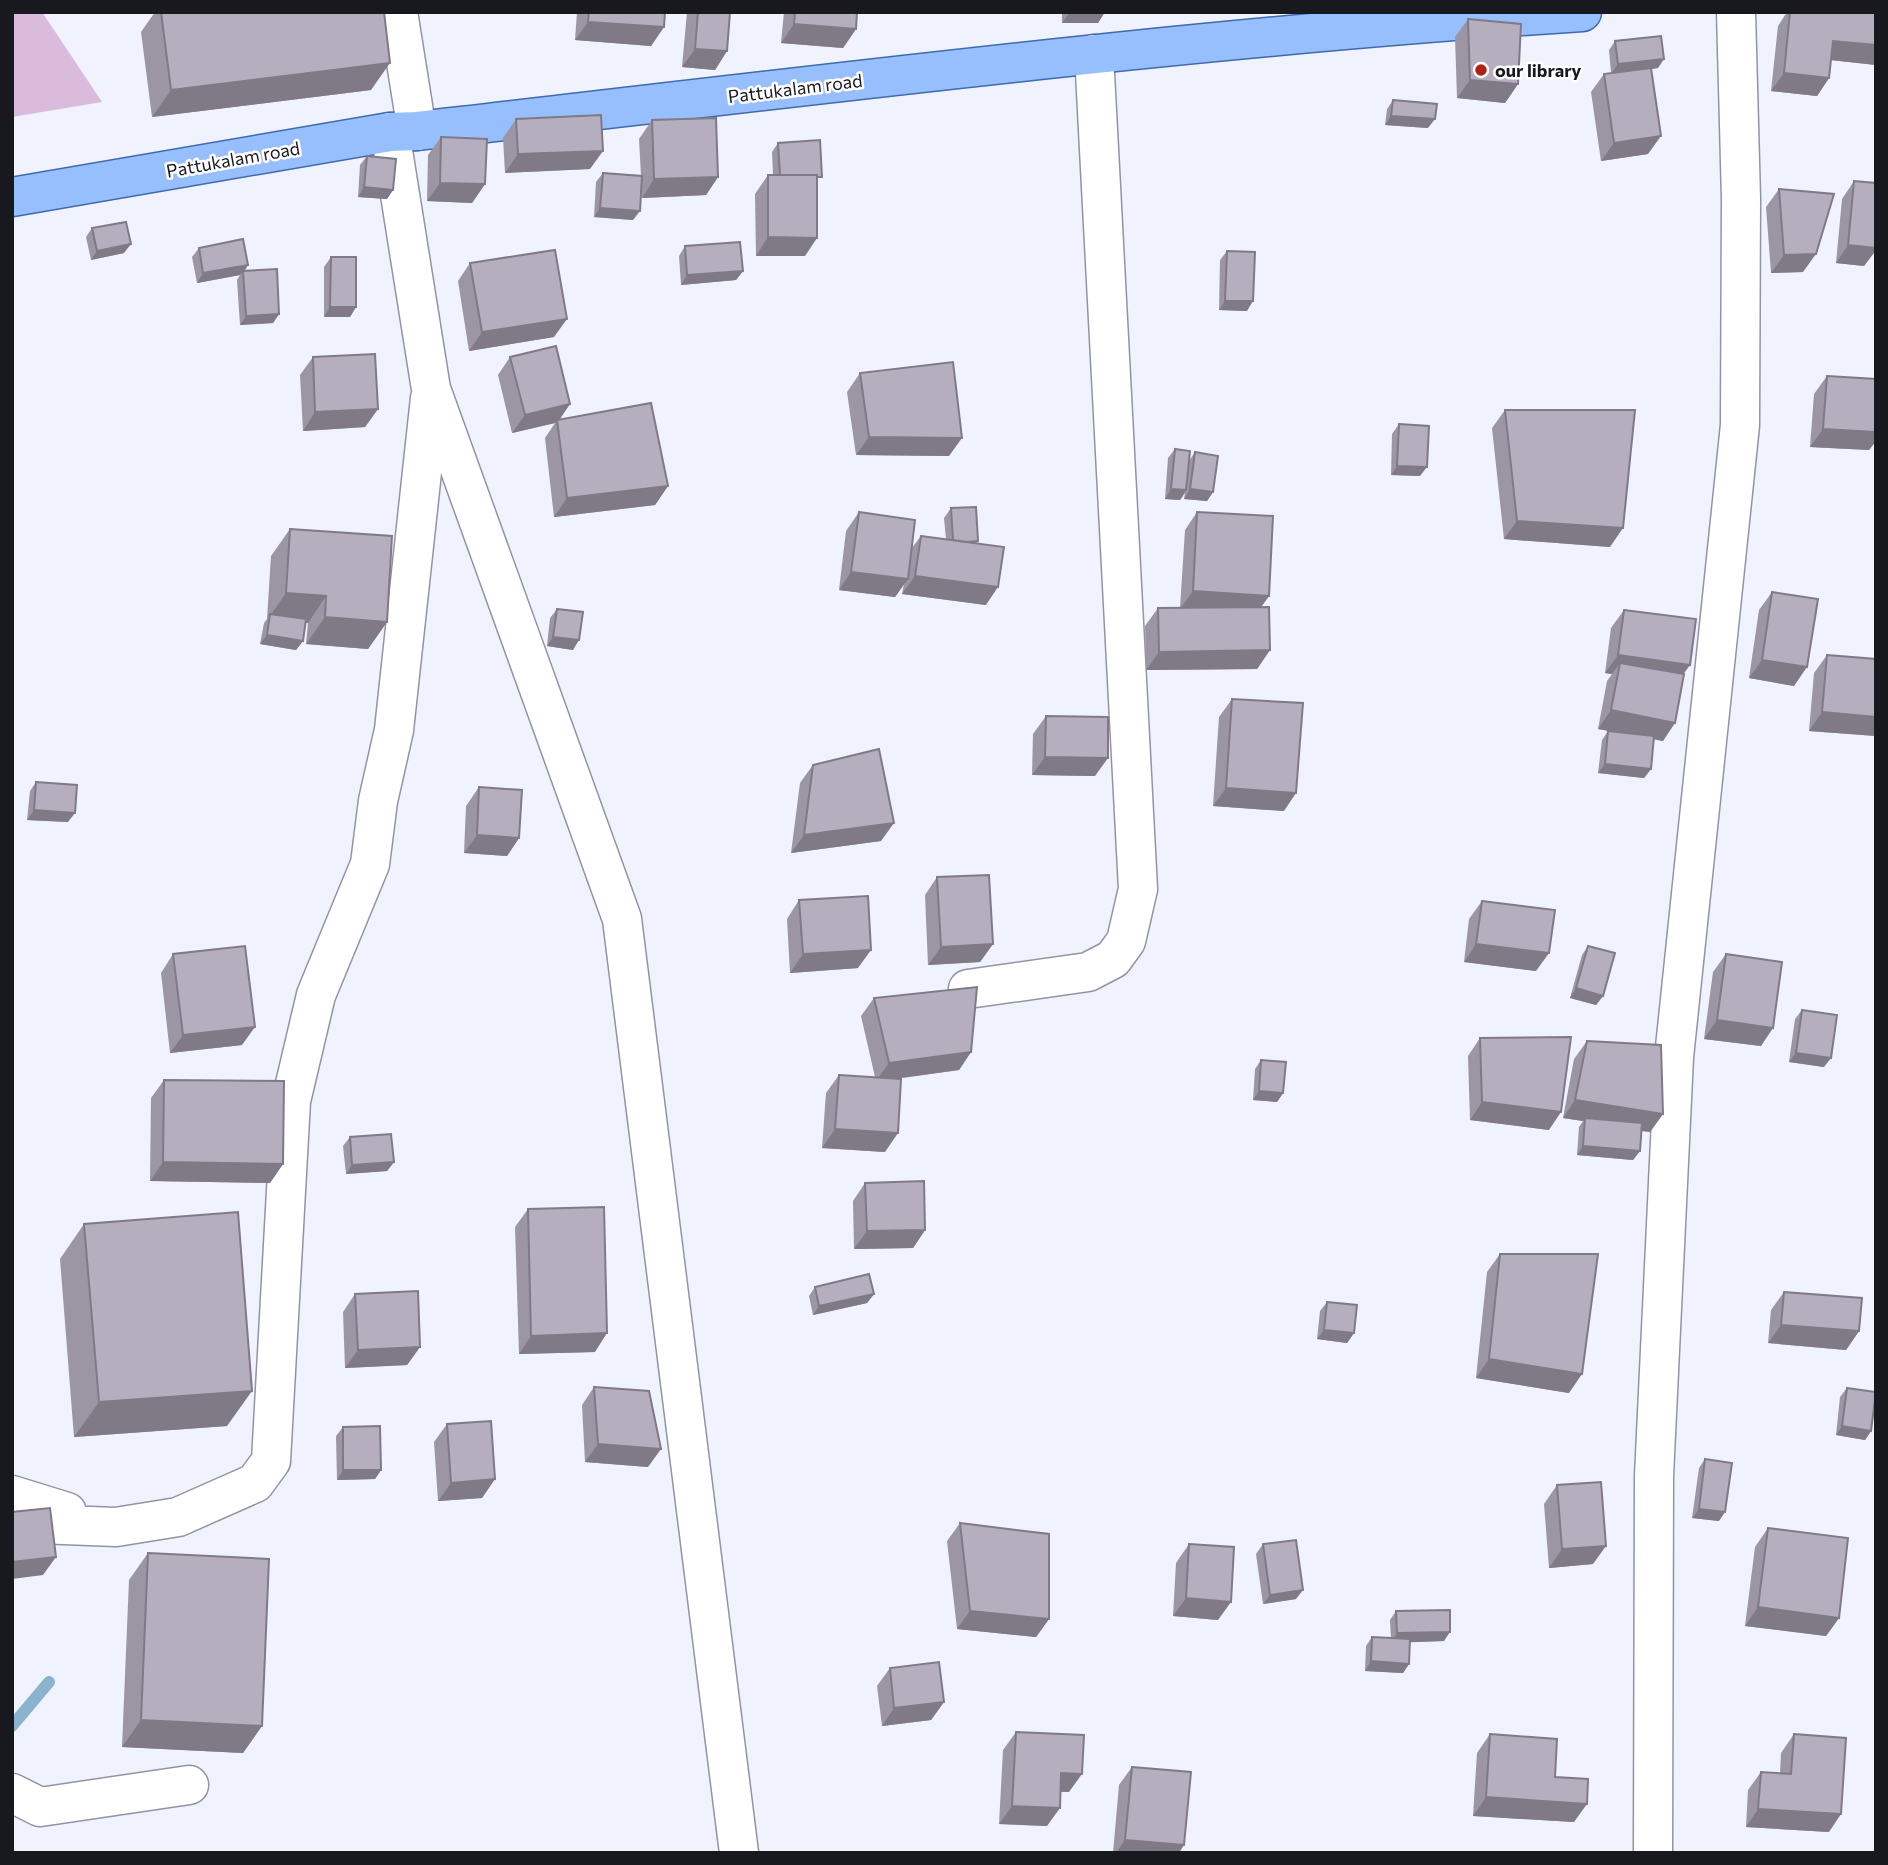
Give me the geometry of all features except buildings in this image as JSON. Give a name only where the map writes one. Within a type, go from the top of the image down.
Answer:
[{"type":"main road","name":"Pattukalam road","points":[[12,197],[403,132],[1094,54],[1442,21],[1582,12]]},
{"type":"street","points":[[12,1523],[116,1527],[178,1517],[255,1483],[271,1461],[291,1101],[316,995],[370,864],[378,801],[394,730],[431,389],[403,132],[398,12]]},
{"type":"street","points":[[1653,1853],[1654,1476],[1674,1057],[1740,425],[1741,199],[1737,12]]},
{"type":"street","points":[[968,989],[1088,972],[1113,959],[1126,941],[1138,889],[1094,54]]},
{"type":"street","points":[[431,389],[622,919],[739,1853]]},
{"type":"street","points":[[12,1495],[116,1527]]},
{"type":"street","points":[[12,1793],[40,1807],[189,1785]]},
{"type":"shaded area","points":[[12,12],[42,12],[102,102],[12,117]]},
{"type":"waterway","points":[[12,1726],[49,1682]]},
{"type":"place","name":"our library","points":[[1481,70]]}]
